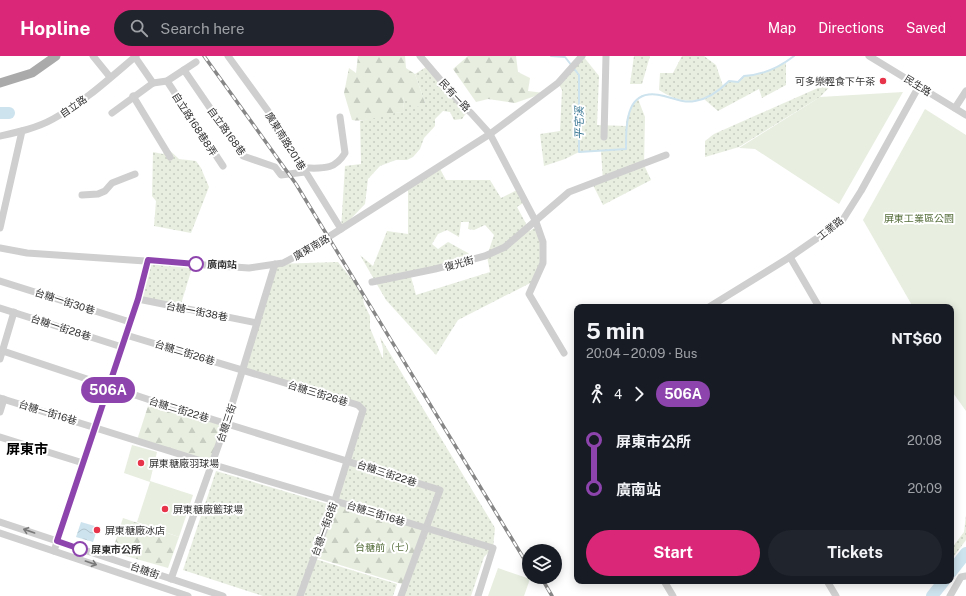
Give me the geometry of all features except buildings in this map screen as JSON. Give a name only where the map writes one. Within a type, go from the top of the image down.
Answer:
[{"type":"main road","points":[[0,84],[32,73],[56,56]]},
{"type":"street","points":[[93,56],[110,77]]},
{"type":"street","points":[[136,56],[153,83]]},
{"type":"street","name":"自立路","points":[[0,136],[22,132],[52,120],[74,106],[136,56]]},
{"type":"street","name":"廣東南路201巷","points":[[228,56],[268,111],[340,229]]},
{"type":"street","name":"民有一路","points":[[420,56],[461,104],[490,134]]},
{"type":"street","name":"廣東南路","points":[[0,248],[27,253],[249,268],[275,264],[295,257],[490,134],[546,93],[573,67],[582,56]]},
{"type":"street","points":[[604,136],[606,56]]},
{"type":"street","name":"民生路","points":[[869,56],[966,115]]},
{"type":"street","points":[[112,113],[133,96],[153,83],[167,81],[196,62]]},
{"type":"street","name":"自立路168巷","points":[[184,70],[243,156],[275,167],[281,175],[304,170]]},
{"type":"street","name":"自立路168巷8弄","points":[[167,81],[223,166]]},
{"type":"street","name":"工業路","points":[[714,304],[790,257],[842,221],[861,191],[919,86]]},
{"type":"street","points":[[955,108],[966,91]]},
{"type":"street","points":[[133,96],[170,157]]},
{"type":"street","points":[[304,170],[330,168],[341,160],[345,153],[340,117]]},
{"type":"street","points":[[0,228],[22,132]]},
{"type":"street","points":[[490,134],[536,222],[543,242],[543,262],[529,294],[564,353]]},
{"type":"street","name":"復光街","points":[[372,282],[435,269],[485,256],[505,247],[536,222],[557,201],[569,192],[666,155]]},
{"type":"street","points":[[82,195],[98,194],[105,191],[112,183],[135,174]]},
{"type":"street","points":[[790,257],[817,304]]},
{"type":"street","points":[[54,551],[138,299],[148,260]]},
{"type":"street","name":"台糖三街","points":[[172,579],[226,424],[275,264]]},
{"type":"street","name":"台糖一街30巷","points":[[0,281],[130,322]]},
{"type":"street","name":"台糖一街38巷","points":[[138,299],[257,323]]},
{"type":"street","name":"台糖一街28巷","points":[[0,308],[122,347]]},
{"type":"street","points":[[0,359],[1,351],[14,312]]},
{"type":"street","name":"台糖二街26巷","points":[[126,335],[243,370]]},
{"type":"street","name":"台糖二街22巷","points":[[1,351],[226,424]]},
{"type":"street","name":"台糖三街26巷","points":[[243,370],[358,405],[363,410],[347,461]]},
{"type":"street","points":[[0,412],[2,398]]},
{"type":"street","name":"台糖一街16巷","points":[[2,398],[211,464]]},
{"type":"street","name":"台糖三街22巷","points":[[226,424],[440,490],[401,596]]},
{"type":"street","points":[[0,437],[83,463]]},
{"type":"street","name":"台糖一街8街","points":[[300,596],[347,461]]},
{"type":"street","name":"台糖三街16巷","points":[[211,464],[493,548],[478,596]]},
{"type":"street","name":"台糖街","points":[[0,522],[223,596]]},
{"type":"street","name":"台糖街","points":[[0,533],[188,596]]},
{"type":"street","points":[[950,596],[962,577],[966,576]]},
{"type":"street","points":[[666,584],[673,596]]},
{"type":"street","points":[[829,584],[836,596]]},
{"type":"green space","points":[[358,56],[405,56],[406,68],[415,74],[425,103],[418,107],[413,103],[408,103],[404,95],[403,112],[371,119],[358,121],[352,120],[344,93],[349,68],[356,73]]},
{"type":"green space","points":[[468,56],[516,56],[518,72],[530,78],[528,91],[544,93],[515,103],[488,99],[476,102],[453,69]]},
{"type":"green space","points":[[583,56],[599,76],[597,125],[626,126],[629,111],[638,99],[645,117],[644,165],[651,180],[603,205],[593,185],[603,181],[601,151],[579,152],[565,159],[544,166],[540,134],[560,131],[562,90],[558,83]]},
{"type":"green space","points":[[634,56],[650,56],[642,84],[630,84]]},
{"type":"green space","points":[[682,56],[704,56],[716,65],[723,86],[729,81],[738,82],[744,76],[759,74],[786,63],[786,85],[762,98],[759,89],[718,111],[704,99],[692,101],[681,100],[659,90],[660,73],[673,73]]},
{"type":"green space","points":[[431,64],[469,109],[462,119],[454,120],[450,112],[443,111],[435,119],[435,126],[424,138],[420,149],[413,157],[407,160],[396,160],[380,166],[368,179],[365,204],[341,229],[345,166],[361,164],[360,121],[389,113],[403,112],[404,94],[425,103],[415,74]]},
{"type":"green space","points":[[836,80],[820,97],[739,147],[705,157],[705,141],[714,134]]},
{"type":"green space","points":[[903,92],[839,204],[755,149],[739,148],[820,97]]},
{"type":"green space","name":"屏東工業區公園","points":[[925,109],[966,135],[966,411],[954,394],[954,304],[911,304],[863,220]]},
{"type":"green space","points":[[167,148],[179,159],[196,161],[201,168],[209,187],[191,233],[154,226],[156,201],[152,196],[153,152],[163,154]]},
{"type":"green space","points":[[439,167],[446,180],[490,180],[501,198],[519,189],[526,201],[517,207],[530,231],[538,225],[543,267],[540,278],[458,320],[436,355],[386,300],[360,255],[373,266],[387,231],[408,234],[408,186]],"holes":[[[461,222],[469,222],[468,229],[474,230],[485,225],[494,235],[487,256],[490,272],[416,295],[411,277],[474,260],[468,253],[448,242],[438,249],[432,244],[438,234],[447,230],[459,237]]]},
{"type":"green space","points":[[148,260],[192,268],[181,304],[138,299]]},
{"type":"green space","points":[[338,262],[362,292],[364,304],[370,316],[370,328],[383,359],[383,349],[380,337],[495,528],[493,548],[484,557],[471,596],[401,596],[426,528],[335,500],[363,410],[243,370],[275,264]]},
{"type":"green space","points":[[150,400],[226,424],[211,464],[137,440]]},
{"type":"green space","name":"屏東糖廠籃球場","points":[[132,445],[157,452],[150,481],[193,495],[179,537],[137,522],[150,482],[124,473]]},
{"type":"green space","points":[[216,471],[331,505],[312,558],[397,584],[393,596],[263,596],[183,570]]},
{"type":"green space","name":"台糖前（七）","points":[[335,500],[426,528],[405,585],[314,557]]},
{"type":"green space","points":[[966,515],[966,540],[954,556],[954,545],[964,532]]},
{"type":"green space","points":[[123,518],[179,537],[168,568],[112,552]]},
{"type":"green space","points":[[498,568],[522,576],[522,584],[528,584],[524,596],[488,596]]},
{"type":"water","points":[[81,522],[98,527],[93,542],[76,537]]},
{"type":"waterway","name":"平宅溪","points":[[551,56],[565,57],[579,75],[579,152],[626,149],[628,118],[635,101],[642,96],[651,94],[683,101],[700,100],[714,94],[729,81],[738,82],[744,76],[770,70],[783,64],[794,56]]},
{"type":"waterway","points":[[0,113],[9,113]]},
{"type":"waterway","points":[[954,568],[966,553]]},
{"type":"waterway","points":[[932,596],[942,584]]},
{"type":"railway","points":[[204,56],[296,184],[522,555]]},
{"type":"railway","points":[[545,584],[552,596]]},
{"type":"bus line","name":"506A","points":[[80,549],[57,541],[138,299],[148,260],[196,264]]},
{"type":"place","name":"可多樂輕食下午茶","points":[[883,81]]},
{"type":"place","name":"廣南站","points":[[196,264]]},
{"type":"place","name":"屏東糖廠羽球場","points":[[141,463]]},
{"type":"place","name":"屏東糖廠籃球場","points":[[165,509]]},
{"type":"place","name":"屏東糖廠冰店","points":[[97,530]]},
{"type":"place","name":"屏東市公所","points":[[80,549]]},
{"type":"district","name":"屏東市","points":[[27,449]]}]
